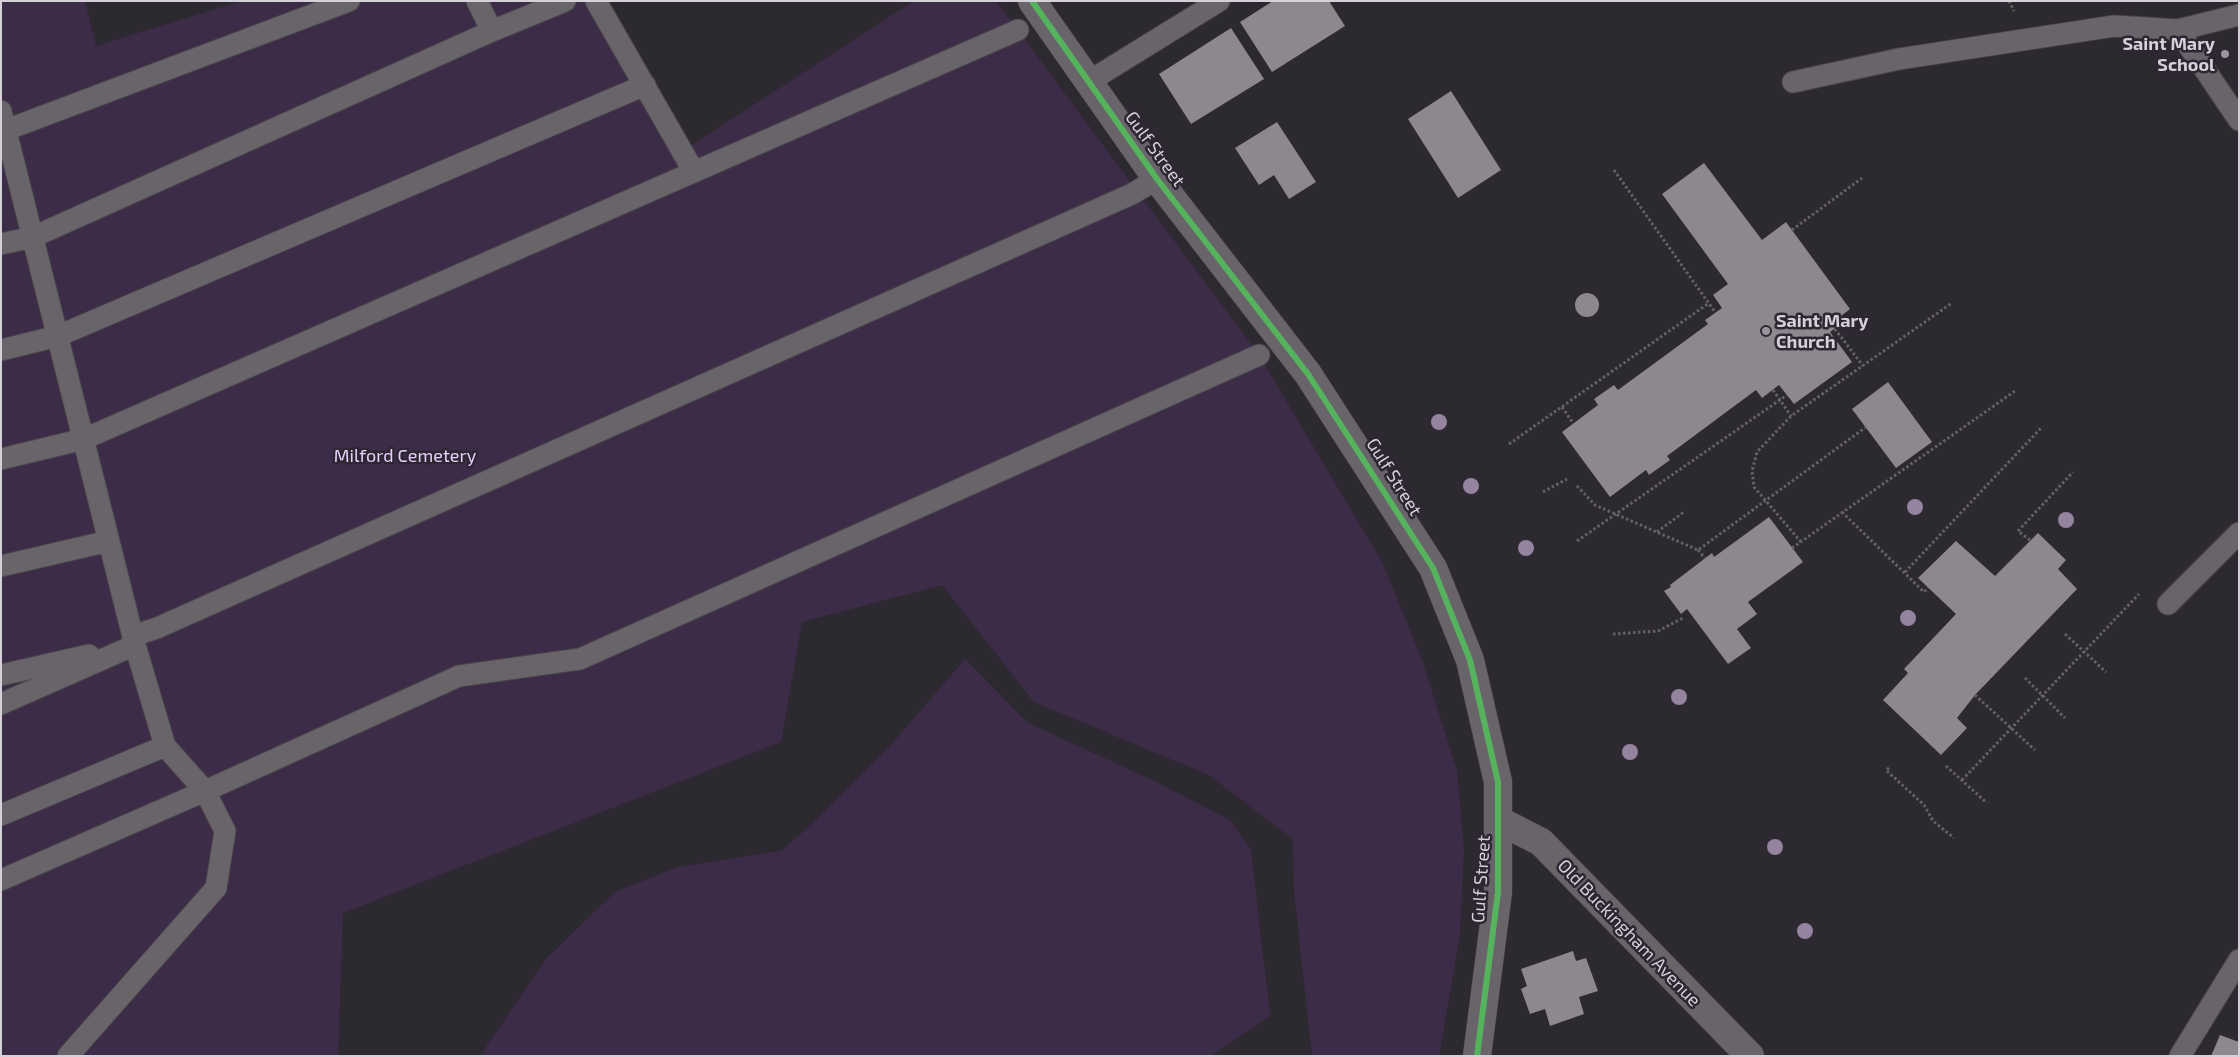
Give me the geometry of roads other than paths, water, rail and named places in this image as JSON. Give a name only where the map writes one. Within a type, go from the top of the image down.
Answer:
[{"type":"street","name":"Gulf Street","points":[[1032,1],[1157,179],[1308,374],[1433,568],[1470,660],[1498,782],[1500,821],[1498,892],[1477,1056]]},
{"type":"street","name":"Old Buckingham Avenue","points":[[1500,821],[1541,842],[1750,1056]]},
{"type":"lane","points":[[68,1056],[216,888],[225,831],[205,791],[165,746],[134,640],[4,120],[349,1]]},
{"type":"lane","points":[[477,1],[492,31]]},
{"type":"lane","points":[[1,244],[33,238],[492,31],[565,1]]},
{"type":"lane","points":[[596,1],[694,172]]},
{"type":"lane","points":[[1088,82],[1219,1]]},
{"type":"lane","points":[[1793,82],[1899,60],[2114,26],[2178,30],[2239,15]]},
{"type":"lane","points":[[1,459],[84,439],[1018,30]]},
{"type":"lane","points":[[2178,30],[2239,120]]},
{"type":"lane","points":[[1,350],[58,336],[645,85]]},
{"type":"lane","points":[[1,704],[175,620],[1096,211],[1132,194],[1157,179]]},
{"type":"lane","points":[[1,880],[205,791],[459,676],[580,659],[1259,355]]},
{"type":"lane","points":[[2168,604],[2239,533]]},
{"type":"lane","points":[[1,566],[109,541]]},
{"type":"lane","points":[[1,675],[134,640]]},
{"type":"lane","points":[[1,815],[165,746]]},
{"type":"lane","points":[[2180,1056],[2239,960]]},
{"type":"place","name":"Saint Mary School","points":[[2225,54]]},
{"type":"place","name":"Saint Mary Church","points":[[1766,331]]},
{"type":"park label","name":"Milford Cemetery","points":[[405,456]]}]
